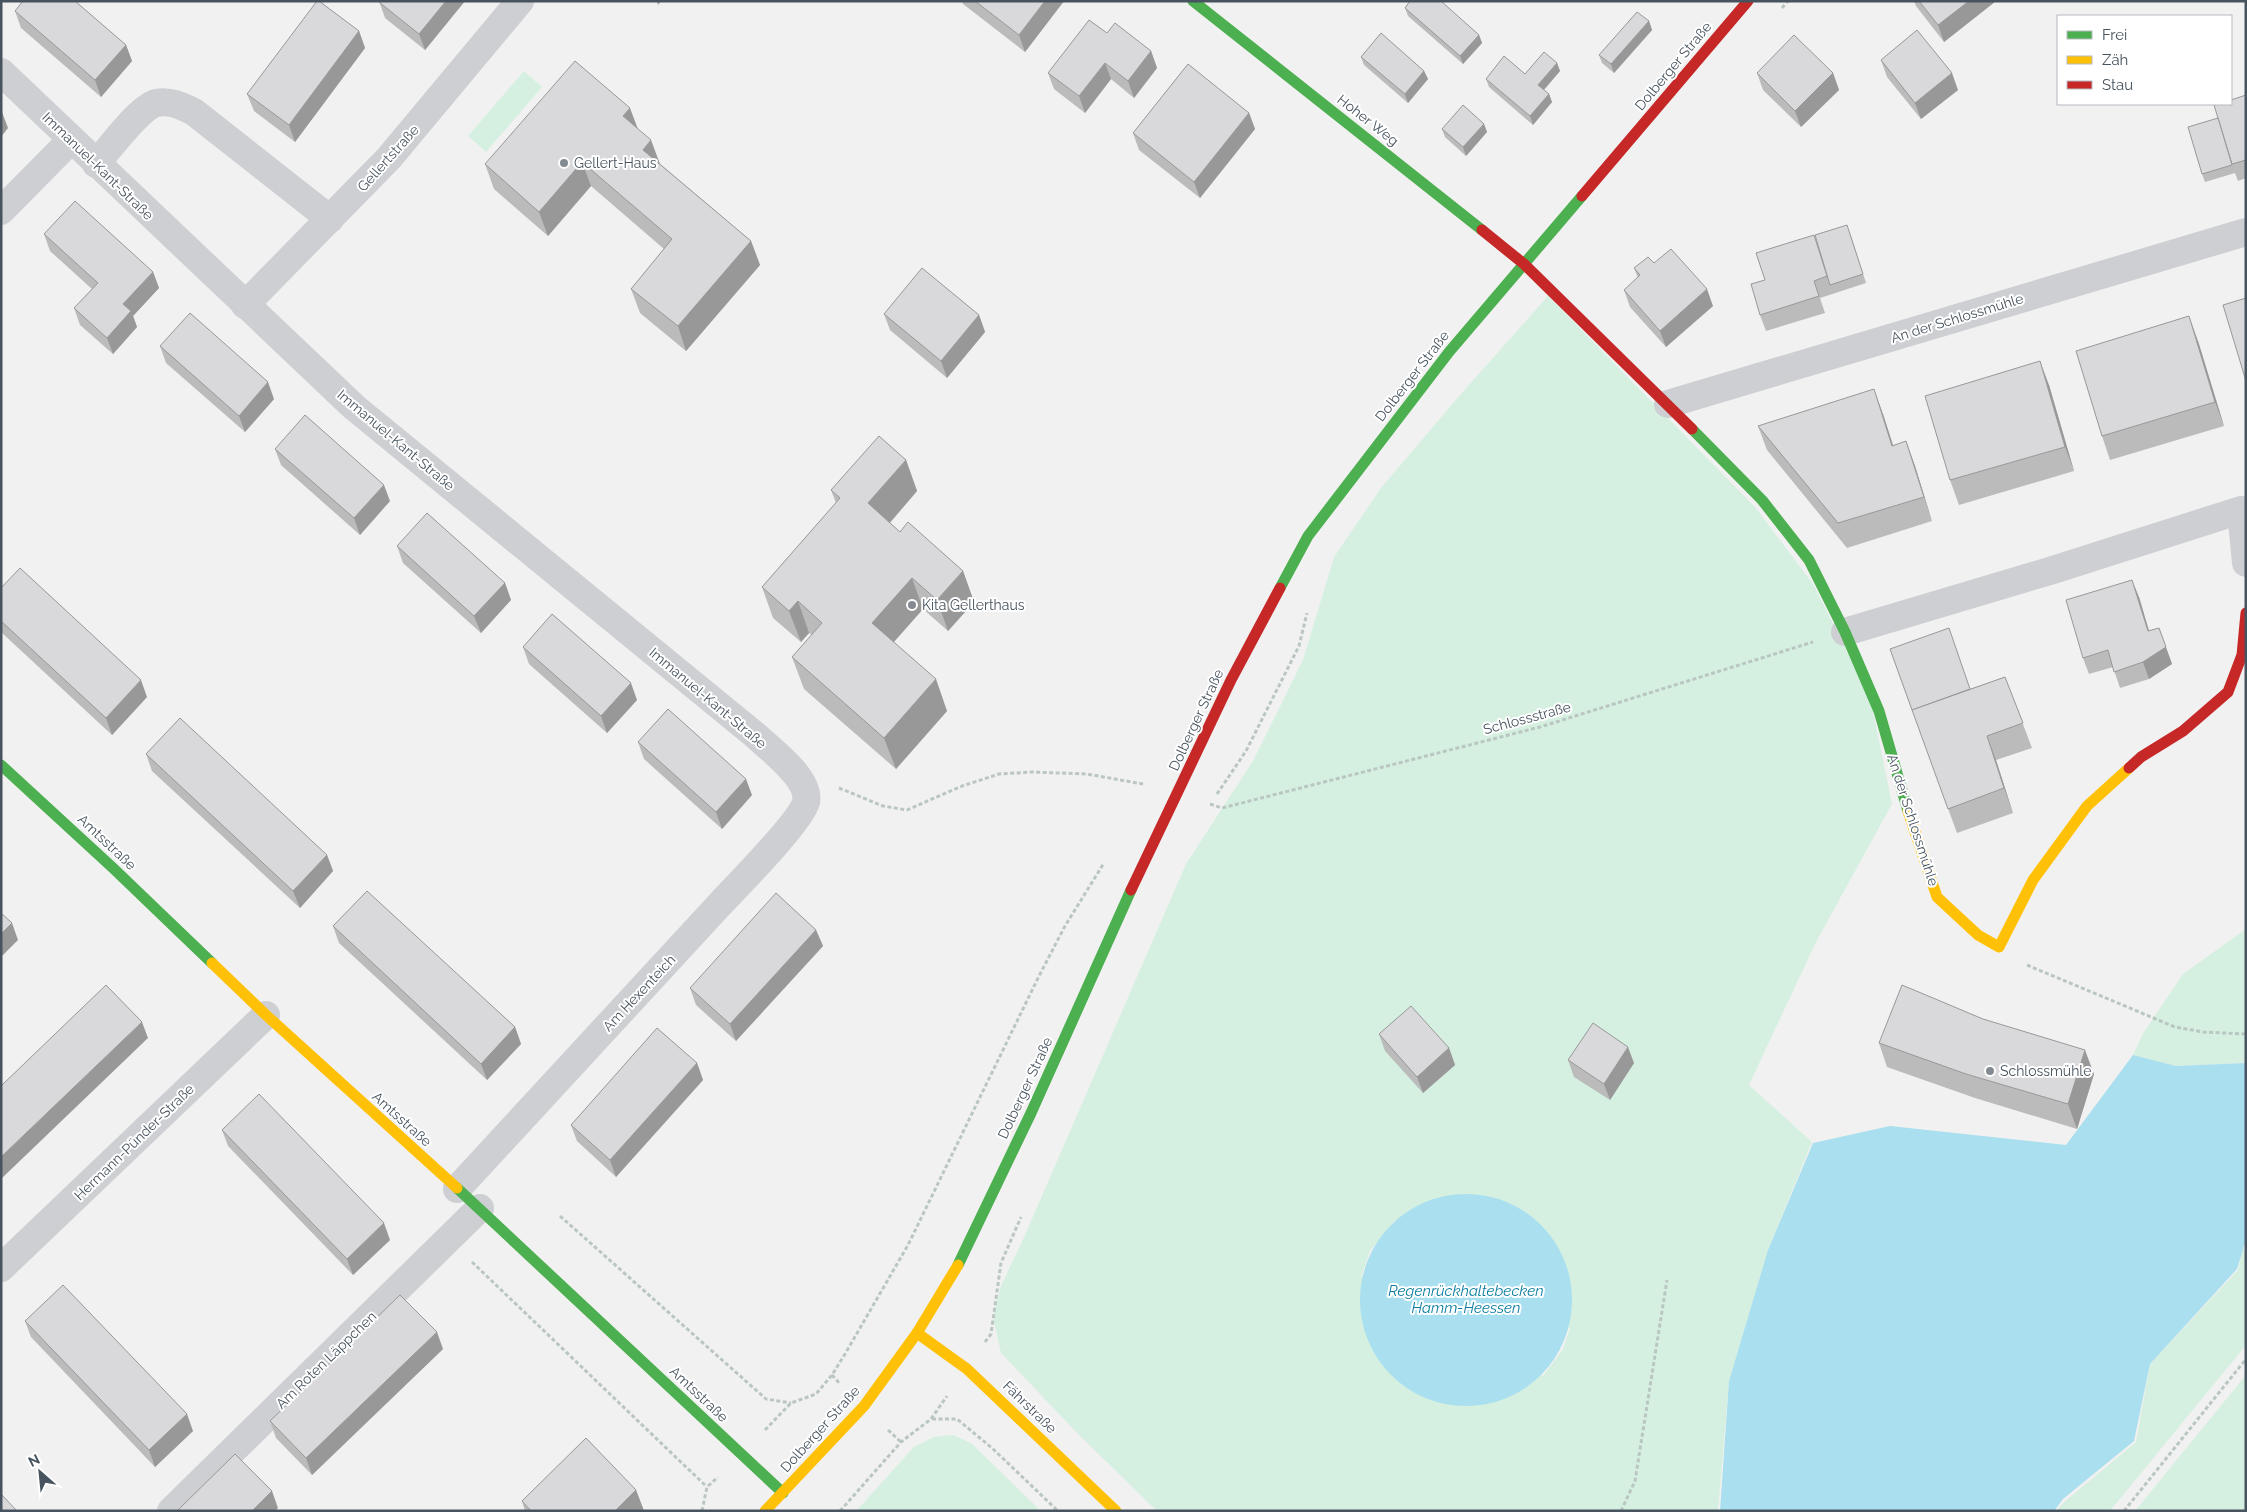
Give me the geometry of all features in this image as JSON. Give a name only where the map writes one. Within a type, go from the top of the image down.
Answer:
[{"type":"street","name":"Gellertstraße","points":[[245,305],[389,158],[520,1]]},
{"type":"street","name":"Hoher Weg","points":[[1193,1],[1524,264]]},
{"type":"street","name":"Dolberger Straße","points":[[766,1511],[864,1406],[917,1333],[954,1273],[1031,1113],[1127,898],[1231,680],[1285,575],[1308,536],[1449,352],[1748,1]]},
{"type":"street","name":"Immanuel-Kant-Straße","points":[[1,72],[354,407],[755,735],[801,780],[806,789]]},
{"type":"street","points":[[96,164],[141,113],[157,103],[173,103],[194,112],[330,220]]},
{"type":"street","points":[[1,210],[71,140]]},
{"type":"street","name":"An der Schlossmühle","points":[[1668,404],[2246,232]]},
{"type":"street","name":"An der Schlossmühle","points":[[1524,264],[1668,404],[1762,500],[1809,560],[1845,632],[1879,711],[1899,786],[1937,897],[1978,935],[2000,946]]},
{"type":"street","points":[[1845,632],[2053,570],[2241,510],[2246,563]]},
{"type":"street","points":[[2000,946],[2033,880],[2088,806],[2141,758],[2183,731],[2228,692],[2242,655],[2246,613]]},
{"type":"street","name":"Amtsstraße","points":[[1,765],[266,1015],[480,1208],[783,1493]]},
{"type":"street","name":"Am Hexenteich","points":[[457,1189],[750,872],[798,816],[806,802],[806,789]]},
{"type":"street","name":"Hermann-Pünder-Straße","points":[[1,1268],[266,1015]]},
{"type":"street","name":"Am Roten Läppchen","points":[[171,1511],[480,1208]]},
{"type":"street","name":"Fährstraße","points":[[917,1333],[967,1368],[1116,1511]]},
{"type":"path","name":"Schlossstraße","points":[[1308,610],[1299,646],[1295,654],[1246,751],[1210,804],[1222,808],[1540,727],[1845,632]]},
{"type":"path","points":[[806,789],[837,787],[883,806],[907,810],[962,786],[999,774],[1031,772],[1087,774],[1145,785]]},
{"type":"path","points":[[2000,946],[2016,960],[2175,1027],[2203,1032],[2246,1034]]},
{"type":"path","points":[[560,1216],[766,1399],[791,1403]]},
{"type":"path","points":[[448,1240],[707,1486]]},
{"type":"path","points":[[1621,1511],[1635,1481],[1667,1280]]},
{"type":"path","points":[[2124,1511],[2246,1359]]},
{"type":"path","points":[[702,1511],[707,1486],[742,1454],[791,1403],[816,1394],[832,1375]]},
{"type":"path","points":[[840,1511],[901,1442],[931,1419],[957,1419],[992,1448],[1058,1511]]},
{"type":"green space","points":[[524,71],[542,87],[486,152],[468,136]]},
{"type":"green space","points":[[1548,296],[1755,507],[1813,584],[1870,697],[1892,804],[1816,942],[1749,1085],[1812,1142],[1768,1250],[1729,1382],[1718,1511],[1157,1511],[1079,1435],[1001,1353],[993,1317],[1001,1286],[1025,1235],[1186,864],[1253,761],[1303,660],[1334,557],[1381,488]],"holes":[[[1395,1220],[1570,1328],[1563,1349],[1543,1376],[1361,1277],[1370,1251]]]},
{"type":"green space","points":[[2246,929],[2246,1063],[2176,1066],[2133,1055],[2144,1032],[2183,974]]},
{"type":"green space","points":[[2243,1248],[2246,1251],[2246,1345],[2110,1511],[2056,1511],[2136,1442],[2150,1364],[2238,1270]]},
{"type":"green space","points":[[2246,1375],[2246,1511],[2135,1511]]},
{"type":"green space","points":[[953,1435],[971,1443],[1041,1511],[856,1511],[914,1447],[934,1437]]},
{"type":"water","points":[[2133,1055],[2176,1066],[2246,1063],[2246,1240],[2237,1269],[2150,1364],[2134,1441],[2063,1499],[2054,1511],[1720,1511],[1729,1381],[1768,1250],[1813,1143],[1890,1126],[2066,1145]]},
{"type":"water","name":"Regenrückhaltebecken Hamm-Heessen","points":[[1456,1194],[1476,1194],[1497,1198],[1516,1206],[1534,1218],[1548,1232],[1560,1250],[1568,1269],[1572,1300],[1568,1331],[1560,1350],[1548,1368],[1534,1382],[1516,1394],[1497,1402],[1476,1406],[1456,1406],[1435,1402],[1416,1394],[1398,1382],[1384,1368],[1372,1350],[1364,1331],[1360,1310],[1360,1290],[1364,1269],[1372,1250],[1384,1232],[1398,1218],[1416,1206],[1435,1198]]},
{"type":"building","points":[[23,1],[75,1],[126,45],[95,80],[15,11]]},
{"type":"building","points":[[317,1],[359,31],[289,125],[247,94]]},
{"type":"building","points":[[379,1],[446,1],[419,34]]},
{"type":"building","points":[[975,1],[1045,1],[1019,35]]},
{"type":"building","points":[[1410,1],[1441,1],[1479,35],[1460,56],[1405,8]]},
{"type":"building","points":[[1919,1],[1969,1],[1938,25]]},
{"type":"building","points":[[1637,12],[1649,21],[1611,64],[1599,55]]},
{"type":"building","points":[[1089,20],[1107,33],[1115,23],[1151,51],[1128,81],[1105,63],[1079,96],[1048,73]]},
{"type":"building","points":[[1917,30],[1952,73],[1915,103],[1881,60]]},
{"type":"building","points":[[1381,33],[1424,71],[1405,94],[1361,57]]},
{"type":"building","points":[[1794,35],[1833,73],[1795,111],[1757,73]]},
{"type":"building","points":[[1544,52],[1557,63],[1538,85],[1549,94],[1530,116],[1486,79],[1504,56],[1525,74]]},
{"type":"building","points":[[575,61],[630,108],[623,116],[651,140],[643,150],[751,241],[678,326],[631,289],[672,239],[582,162],[539,212],[485,164]]},
{"type":"building","points":[[1188,64],[1249,113],[1194,182],[1133,133]]},
{"type":"building","points":[[2246,95],[2246,160],[2232,164],[2214,105],[2232,105],[2232,100]]},
{"type":"building","points":[[1463,105],[1484,124],[1463,147],[1442,129]]},
{"type":"building","points":[[2218,118],[2232,165],[2202,174],[2188,127]]},
{"type":"building","points":[[75,201],[153,272],[123,304],[131,311],[107,338],[74,308],[98,283],[44,234]]},
{"type":"building","points":[[1847,225],[1863,274],[1830,285],[1815,235]]},
{"type":"building","points":[[1814,235],[1827,276],[1814,281],[1819,296],[1760,315],[1751,284],[1765,280],[1756,253]]},
{"type":"building","points":[[1671,249],[1707,289],[1660,331],[1624,290],[1640,275],[1634,268],[1648,257],[1654,263]]},
{"type":"building","points":[[922,268],[979,315],[941,361],[884,314]]},
{"type":"building","points":[[2246,298],[2246,381],[2223,305]]},
{"type":"building","points":[[190,313],[268,382],[239,416],[160,346]]},
{"type":"building","points":[[2189,316],[2215,402],[2102,436],[2076,351]]},
{"type":"building","points":[[2040,361],[2065,447],[1950,480],[1925,396]]},
{"type":"building","points":[[1874,389],[1892,446],[1906,441],[1924,497],[1838,523],[1758,426]]},
{"type":"building","points":[[305,415],[384,485],[354,518],[275,449]]},
{"type":"building","points":[[879,436],[906,460],[868,503],[900,532],[908,522],[963,571],[937,600],[912,578],[872,623],[936,679],[884,738],[792,657],[822,623],[798,601],[789,611],[762,587],[840,498],[831,490]]},
{"type":"building","points":[[427,513],[505,583],[474,616],[397,546]]},
{"type":"building","points":[[20,568],[141,680],[106,718],[1,621],[1,588]]},
{"type":"building","points":[[2132,580],[2148,631],[2159,628],[2166,647],[2143,662],[2114,672],[2108,650],[2083,658],[2066,600]]},
{"type":"building","points":[[552,614],[631,683],[601,716],[523,647]]},
{"type":"building","points":[[1949,628],[1970,689],[1912,710],[1890,649]]},
{"type":"building","points":[[2005,677],[2023,723],[1987,736],[2004,788],[1948,809],[1912,710]]},
{"type":"building","points":[[668,709],[746,779],[716,812],[638,742]]},
{"type":"building","points":[[180,718],[327,855],[293,891],[146,754]]},
{"type":"building","points":[[367,891],[515,1027],[481,1064],[333,926]]},
{"type":"building","points":[[776,893],[816,930],[730,1024],[690,988]]},
{"type":"building","points":[[1,913],[12,923],[1,934]]},
{"type":"building","points":[[106,985],[142,1022],[1,1157],[1,1086]]},
{"type":"building","points":[[1902,985],[1983,1019],[2085,1050],[2068,1104],[1966,1074],[1879,1043]]},
{"type":"building","points":[[1411,1006],[1449,1048],[1417,1077],[1379,1034]]},
{"type":"building","points":[[1593,1023],[1628,1047],[1604,1084],[1568,1060]]},
{"type":"building","points":[[657,1028],[697,1063],[610,1160],[571,1125]]},
{"type":"building","points":[[259,1094],[384,1223],[347,1259],[222,1130]]},
{"type":"building","points":[[63,1285],[187,1414],[149,1450],[25,1321]]},
{"type":"building","points":[[400,1295],[437,1332],[306,1458],[270,1421]]},
{"type":"building","points":[[586,1438],[636,1490],[615,1511],[531,1511],[522,1501]]},
{"type":"building","points":[[235,1454],[272,1491],[252,1511],[177,1511]]},
{"type":"building","points":[[1,1494],[17,1511],[1,1511]]},
{"type":"traffic: fast","points":[[1193,1],[1482,230]]},
{"type":"traffic: fast","points":[[1280,588],[1308,536],[1449,352],[1582,196]]},
{"type":"traffic: fast","points":[[1692,429],[1762,500],[1809,560],[1845,632],[1879,711],[1908,811]]},
{"type":"traffic: fast","points":[[1,765],[113,868],[212,963]]},
{"type":"traffic: fast","points":[[958,1265],[1031,1113],[1131,890]]},
{"type":"traffic: fast","points":[[457,1188],[783,1493]]},
{"type":"traffic: slow","points":[[1908,811],[1937,897],[1978,935],[1999,947],[2033,880],[2087,806],[2129,768]]},
{"type":"traffic: slow","points":[[212,963],[266,1015],[457,1188]]},
{"type":"traffic: slow","points":[[765,1511],[864,1406],[917,1333],[958,1265]]},
{"type":"traffic: slow","points":[[917,1333],[967,1369],[1116,1511]]},
{"type":"traffic: jam","points":[[1582,196],[1748,1]]},
{"type":"traffic: jam","points":[[1482,230],[1524,264],[1692,429]]},
{"type":"traffic: jam","points":[[1131,890],[1231,680],[1280,588]]},
{"type":"traffic: jam","points":[[2129,768],[2141,757],[2183,731],[2228,692],[2242,655],[2246,613]]},
{"type":"place","name":"Gellert-Haus","points":[[564,163]]},
{"type":"place","name":"Kita Gellerthaus","points":[[912,605]]},
{"type":"place","name":"Schlossmühle","points":[[1990,1071]]}]
